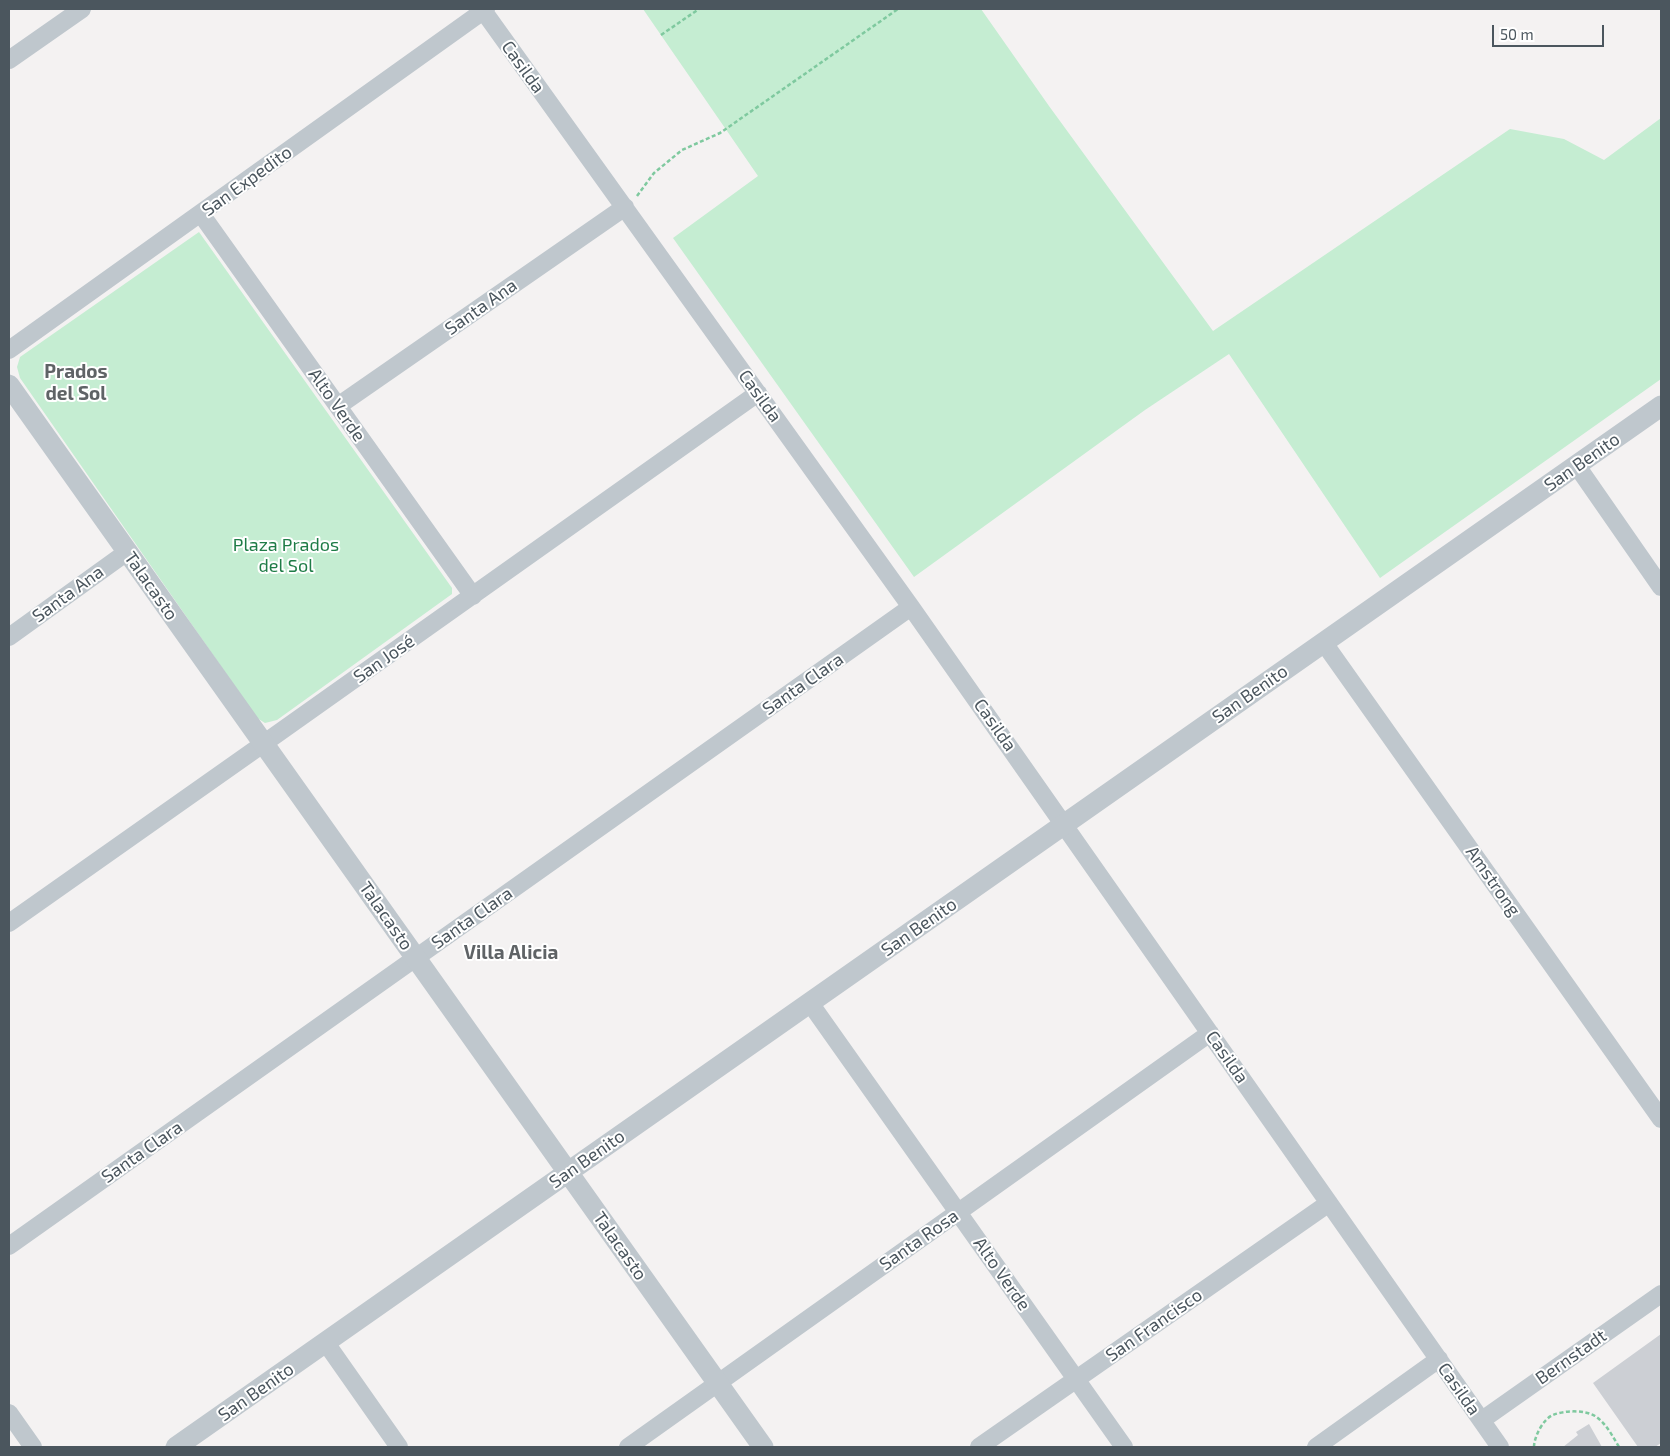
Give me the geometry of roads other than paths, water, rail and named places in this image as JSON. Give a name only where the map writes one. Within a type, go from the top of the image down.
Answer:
[{"type":"street","points":[[9,60],[82,9]]},
{"type":"street","name":"Casilda","points":[[484,10],[1065,824],[1500,1447]]},
{"type":"street","name":"San Expedito","points":[[9,350],[484,10]]},
{"type":"street","name":"Santa Ana","points":[[338,406],[625,207]]},
{"type":"street","name":"Alto Verde","points":[[201,214],[473,596]]},
{"type":"street","name":"Talacasto","points":[[9,385],[763,1447]]},
{"type":"street","name":"San José","points":[[9,923],[758,393]]},
{"type":"street","name":"San Benito","points":[[176,1447],[1661,406]]},
{"type":"street","points":[[1577,466],[1661,587]]},
{"type":"street","name":"Santa Ana","points":[[9,637],[126,552]]},
{"type":"street","name":"Santa Clara","points":[[9,1246],[911,607]]},
{"type":"street","name":"Amstrong","points":[[1324,643],[1661,1119]]},
{"type":"street","name":"Alto Verde","points":[[810,1003],[1124,1447]]},
{"type":"street","name":"Santa Rosa","points":[[628,1447],[1210,1033]]},
{"type":"street","name":"San Francisco","points":[[979,1447],[1329,1203]]},
{"type":"street","name":"Bernstadt","points":[[1482,1420],[1661,1294]]},
{"type":"street","points":[[326,1343],[399,1447]]},
{"type":"street","points":[[1316,1447],[1439,1359]]},
{"type":"street","points":[[9,1413],[32,1447]]},
{"type":"district","name":"Prados del Sol","points":[[76,383]]},
{"type":"district","name":"Villa Alicia","points":[[511,953]]},
{"type":"park label","name":"Plaza Prados del Sol","points":[[286,555]]}]
